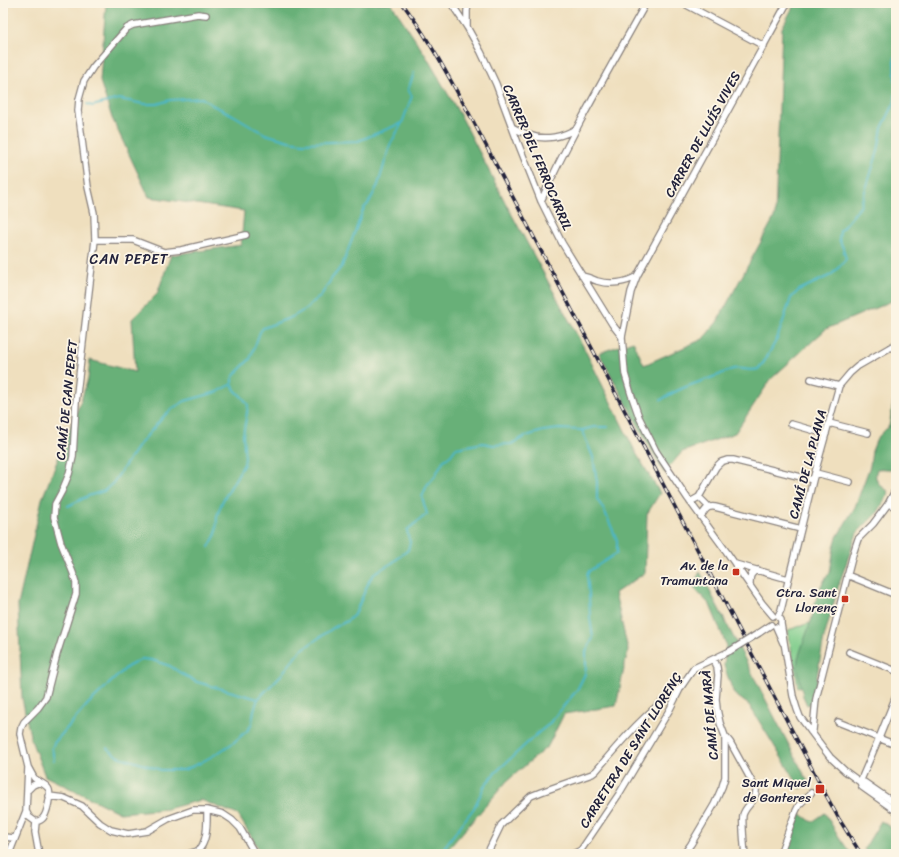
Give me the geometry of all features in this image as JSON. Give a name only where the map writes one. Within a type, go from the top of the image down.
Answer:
[{"type":"street","name":"CARRER DEL FERROCARRIL","points":[[451,3],[481,52],[496,84],[541,201],[562,243],[612,324],[622,337]]},
{"type":"street","points":[[467,27],[468,3]]},
{"type":"street","points":[[541,201],[577,128],[646,3]]},
{"type":"street","points":[[683,3],[764,46]]},
{"type":"street","name":"CARRER DE LLUÍS VIVES","points":[[787,3],[637,276],[631,292],[622,337],[625,374],[639,417],[656,451],[690,502],[750,584],[762,603],[781,620],[776,626],[785,647],[793,696],[803,721],[811,732]]},
{"type":"street","name":"CAMÍ DE CAN PEPET","points":[[40,782],[34,778],[28,767],[20,734],[21,728],[24,722],[38,708],[46,697],[57,654],[76,594],[76,583],[61,543],[54,517],[55,504],[69,474],[73,458],[76,402],[95,240],[94,213],[88,187],[78,111],[80,99],[84,81],[93,67],[127,28],[133,25],[192,15],[206,15]]},
{"type":"street","points":[[512,127],[530,136],[545,138],[568,134],[577,128]]},
{"type":"street","points":[[534,184],[542,188],[546,187],[549,183]]},
{"type":"street","points":[[95,240],[133,240],[164,252],[181,250],[246,235]]},
{"type":"street","points":[[582,276],[608,283],[630,281],[637,276]]},
{"type":"street","name":"CAMÍ DE LA PLANA","points":[[776,626],[770,620],[781,610],[788,578],[839,386],[858,366],[896,344]]},
{"type":"street","points":[[812,378],[839,386]]},
{"type":"street","points":[[829,423],[868,433]]},
{"type":"street","points":[[791,424],[826,434]]},
{"type":"street","points":[[690,502],[699,497],[716,467],[721,462],[727,460],[733,460],[814,480]]},
{"type":"street","points":[[816,472],[850,482]]},
{"type":"street","points":[[896,489],[888,504],[873,524],[858,540],[853,554],[816,699],[813,730],[811,732],[830,757],[845,771],[896,804]]},
{"type":"street","points":[[699,497],[709,506],[801,529]]},
{"type":"street","points":[[888,504],[896,507]]},
{"type":"street","points":[[701,516],[709,506]]},
{"type":"street","points":[[735,564],[788,578]]},
{"type":"street","points":[[750,584],[751,575],[758,570]]},
{"type":"street","points":[[847,575],[896,595]]},
{"type":"street","name":"CARRETERA DE SANT LLORENÇ","points":[[573,854],[581,850],[619,794],[670,709],[681,687],[694,668],[730,652],[759,633],[776,626]]},
{"type":"street","points":[[850,652],[896,671]]},
{"type":"street","name":"CAMÍ DE MARÀ","points":[[683,854],[692,844],[707,818],[722,787],[724,777],[724,736],[717,708],[716,700],[718,675],[714,659]]},
{"type":"street","points":[[487,854],[501,825],[531,796],[592,774],[642,720],[681,687]]},
{"type":"street","points":[[896,696],[860,782],[862,787],[896,811]]},
{"type":"street","points":[[838,722],[896,745]]},
{"type":"street","points":[[724,736],[730,742],[756,789],[755,799],[743,814],[745,854]]},
{"type":"street","name":"CAMÍ DE CAN PEPET","points":[[27,792],[28,767]]},
{"type":"street","points":[[8,854],[26,811],[27,792],[33,785],[40,782],[48,786],[49,796],[46,814],[42,819],[21,823]]},
{"type":"street","points":[[780,854],[799,805],[811,793]]},
{"type":"street","points":[[49,796],[64,798],[82,806],[100,823],[111,830],[128,834],[147,831],[168,819],[192,810],[207,810],[223,814],[240,828],[255,854]]},
{"type":"street","points":[[188,854],[197,851],[204,843],[207,810]]},
{"type":"street","points":[[26,811],[29,817],[34,821],[39,854]]},
{"type":"street","points":[[3,837],[14,838]]},
{"type":"green space","points":[[106,3],[391,3],[426,56],[463,120],[506,204],[583,346],[636,453],[660,493],[647,514],[645,573],[615,593],[628,650],[616,706],[564,714],[548,746],[507,781],[444,854],[262,854],[238,815],[201,800],[167,809],[120,813],[45,776],[31,740],[22,698],[18,605],[42,499],[79,406],[88,379],[90,360],[135,372],[132,319],[157,294],[171,255],[241,245],[244,211],[149,197],[112,118],[100,81]]},
{"type":"green space","points":[[795,3],[896,3],[896,296],[892,301],[826,329],[771,379],[735,433],[682,452],[664,473],[599,353],[633,341],[644,365],[703,339],[717,322],[775,216],[782,28]]},
{"type":"green space","points":[[896,396],[896,469],[877,469],[876,479],[888,491],[887,496],[878,512],[857,533],[839,584],[824,638],[817,676],[817,686],[811,704],[807,705],[803,696],[797,667],[798,658],[812,618],[818,593],[830,572],[837,537],[855,507],[870,466],[872,451],[876,441],[889,426],[893,402]]},
{"type":"green space","points":[[700,572],[808,782],[801,789],[749,705],[734,694],[724,666],[726,644],[710,605],[692,586]]},
{"type":"green space","points":[[810,623],[807,685],[798,687],[788,630]]},
{"type":"green space","points":[[825,813],[851,854],[784,854],[801,814],[812,822]]},
{"type":"green space","points":[[881,821],[896,831],[896,854],[868,854],[864,849]]},
{"type":"waterway","points":[[661,400],[682,389],[731,369],[758,369],[764,362],[777,339],[791,298],[799,290],[831,275],[846,259],[839,239],[840,231],[860,207],[878,151],[882,128],[895,102],[896,91],[894,61],[896,55]]},
{"type":"waterway","points":[[87,104],[92,106],[119,99],[144,104],[157,104],[170,100],[202,98],[265,134],[289,141],[303,143],[358,141],[402,123],[412,96],[408,90],[414,73]]},
{"type":"waterway","points":[[209,547],[216,534],[217,516],[222,502],[244,464],[245,458],[243,435],[248,405],[235,390],[232,384],[232,379],[250,359],[260,332],[263,328],[292,317],[308,308],[310,304],[320,297],[332,278],[342,266],[364,208],[368,204],[378,185],[390,145],[402,123]]},
{"type":"waterway","points":[[68,506],[88,496],[104,491],[113,483],[138,446],[164,416],[173,408],[185,401],[217,392],[232,384]]},
{"type":"waterway","points":[[54,760],[52,748],[54,743],[88,704],[127,667],[142,659],[152,660],[170,666],[197,682],[258,699],[281,675],[300,651],[333,628],[347,621],[355,614],[370,579],[376,572],[392,563],[408,550],[410,542],[407,530],[427,514],[422,497],[427,485],[435,476],[443,461],[451,455],[456,448],[483,443],[493,445],[511,444],[526,436],[543,431],[559,429],[582,430],[594,427],[608,427]]},
{"type":"waterway","points":[[439,854],[474,808],[485,785],[496,772],[548,725],[577,690],[585,674],[586,652],[593,638],[587,575],[589,571],[617,553],[617,540],[605,512],[597,499],[597,482],[593,457],[582,430]]},
{"type":"waterway","points":[[107,748],[117,756],[161,770],[184,770],[216,754],[233,743],[248,730],[252,723],[254,710],[258,699]]},
{"type":"railway","points":[[402,3],[430,44],[471,117],[820,784],[839,819],[861,854]]},
{"type":"place","name":"Av. de la Tramuntana","points":[[736,572]]},
{"type":"place","name":"Ctra. Sant Llorenç","points":[[845,599]]},
{"type":"place","name":"Sant Miquel de Gonteres","points":[[820,789]]},
{"type":"district","name":"CAN PEPET","points":[[129,259]]}]
